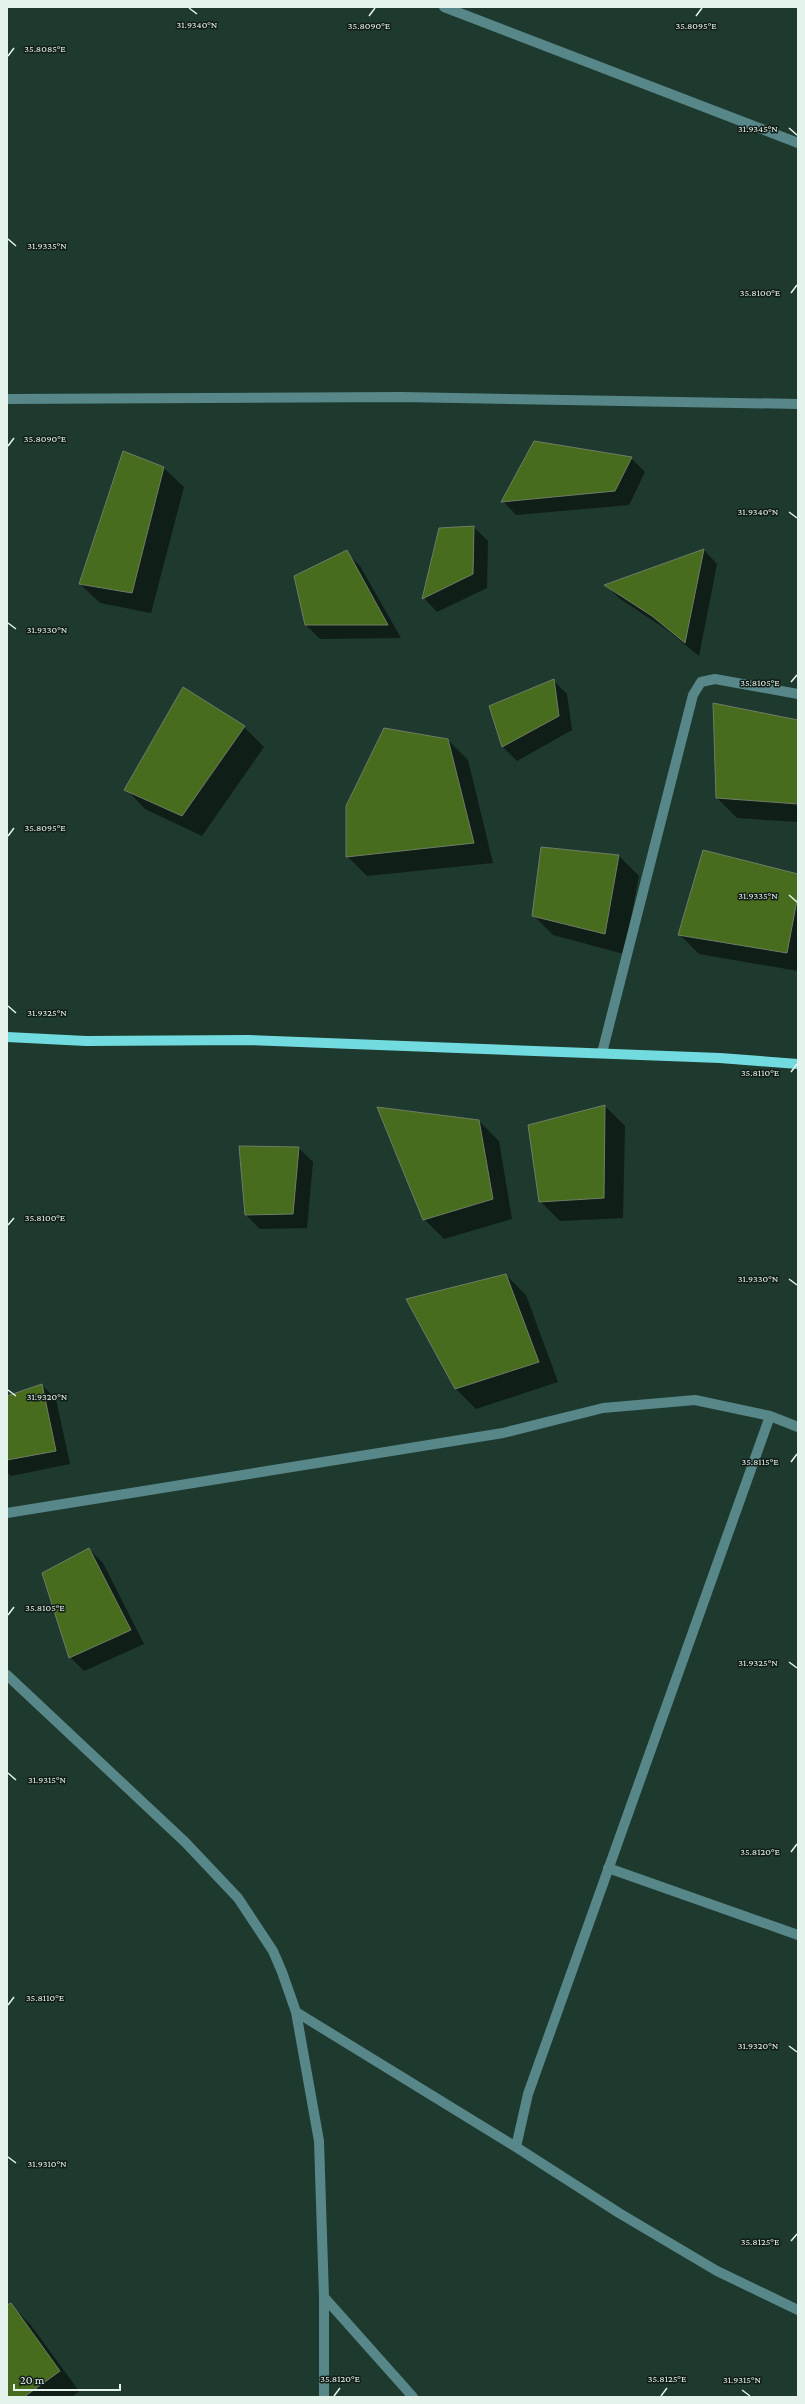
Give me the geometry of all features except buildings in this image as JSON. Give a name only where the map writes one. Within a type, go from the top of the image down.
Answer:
[{"type":"main road","points":[[7,1037],[86,1041],[249,1040],[720,1058],[798,1064]]},
{"type":"street","points":[[444,7],[798,143]]},
{"type":"street","points":[[7,399],[401,397],[798,404]]},
{"type":"street","points":[[602,1053],[693,695],[701,682],[715,679],[798,694]]},
{"type":"street","points":[[7,1513],[503,1433],[603,1408],[695,1400],[770,1416],[798,1427]]},
{"type":"street","points":[[516,2147],[528,2094],[770,1416]]},
{"type":"street","points":[[7,1675],[185,1842],[238,1898],[273,1951],[296,2012],[318,2141],[324,2297],[324,2397]]},
{"type":"street","points":[[608,1868],[798,1935]]},
{"type":"street","points":[[296,2012],[516,2147],[619,2213],[717,2271],[798,2310]]},
{"type":"street","points":[[324,2297],[413,2397]]}]
